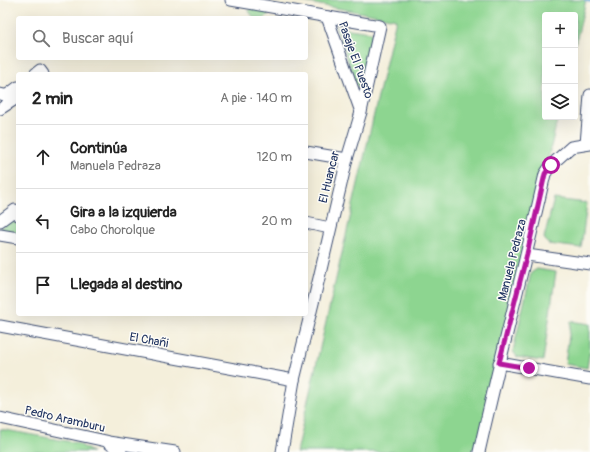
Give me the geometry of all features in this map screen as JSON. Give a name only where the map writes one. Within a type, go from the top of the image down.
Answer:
[{"type":"street","points":[[231,0],[327,17]]},
{"type":"street","name":"El Huancar","points":[[308,309],[330,228],[346,159],[361,112],[380,26],[327,17]]},
{"type":"street","name":"Pasaje El Puesto","points":[[327,17],[361,112]]},
{"type":"street","points":[[0,109],[12,94]]},
{"type":"street","name":"Manuela Pedraza","points":[[479,452],[545,174],[551,165],[571,147],[588,144],[590,94]]},
{"type":"street","points":[[308,152],[346,159]]},
{"type":"street","points":[[0,221],[15,210],[16,212]]},
{"type":"street","points":[[308,223],[330,228]]},
{"type":"street","points":[[0,235],[16,238]]},
{"type":"street","points":[[527,254],[590,264]]},
{"type":"street","name":"El Huancar","points":[[282,452],[307,316]]},
{"type":"street","name":"El Chañi","points":[[0,326],[294,380]]},
{"type":"street","points":[[499,363],[590,379]]},
{"type":"street","name":"Pedro Aramburu","points":[[0,418],[106,441],[121,452]]},
{"type":"street","points":[[106,441],[175,452]]},
{"type":"green space","points":[[293,0],[586,0],[578,33],[578,12],[542,12],[542,120],[557,120],[478,452],[296,452],[396,19]]},
{"type":"green space","points":[[250,8],[270,13],[267,16],[253,16],[249,11]]},
{"type":"green space","points":[[336,27],[370,32],[372,34],[360,87],[358,89]]},
{"type":"green space","points":[[554,199],[587,203],[581,248],[548,244],[544,238]]},
{"type":"green space","points":[[13,221],[16,223],[16,233],[0,229],[9,222]]},
{"type":"green space","points":[[537,269],[556,272],[543,361],[517,357],[513,351],[531,273]]},
{"type":"green space","points":[[571,321],[590,324],[590,349],[587,368],[565,364]]},
{"type":"green space","points":[[0,429],[77,443],[92,452],[0,452]]},
{"type":"waterway","points":[[586,0],[590,1]]},
{"type":"route","points":[[529,368],[499,363],[527,254],[545,174],[551,165]]}]
